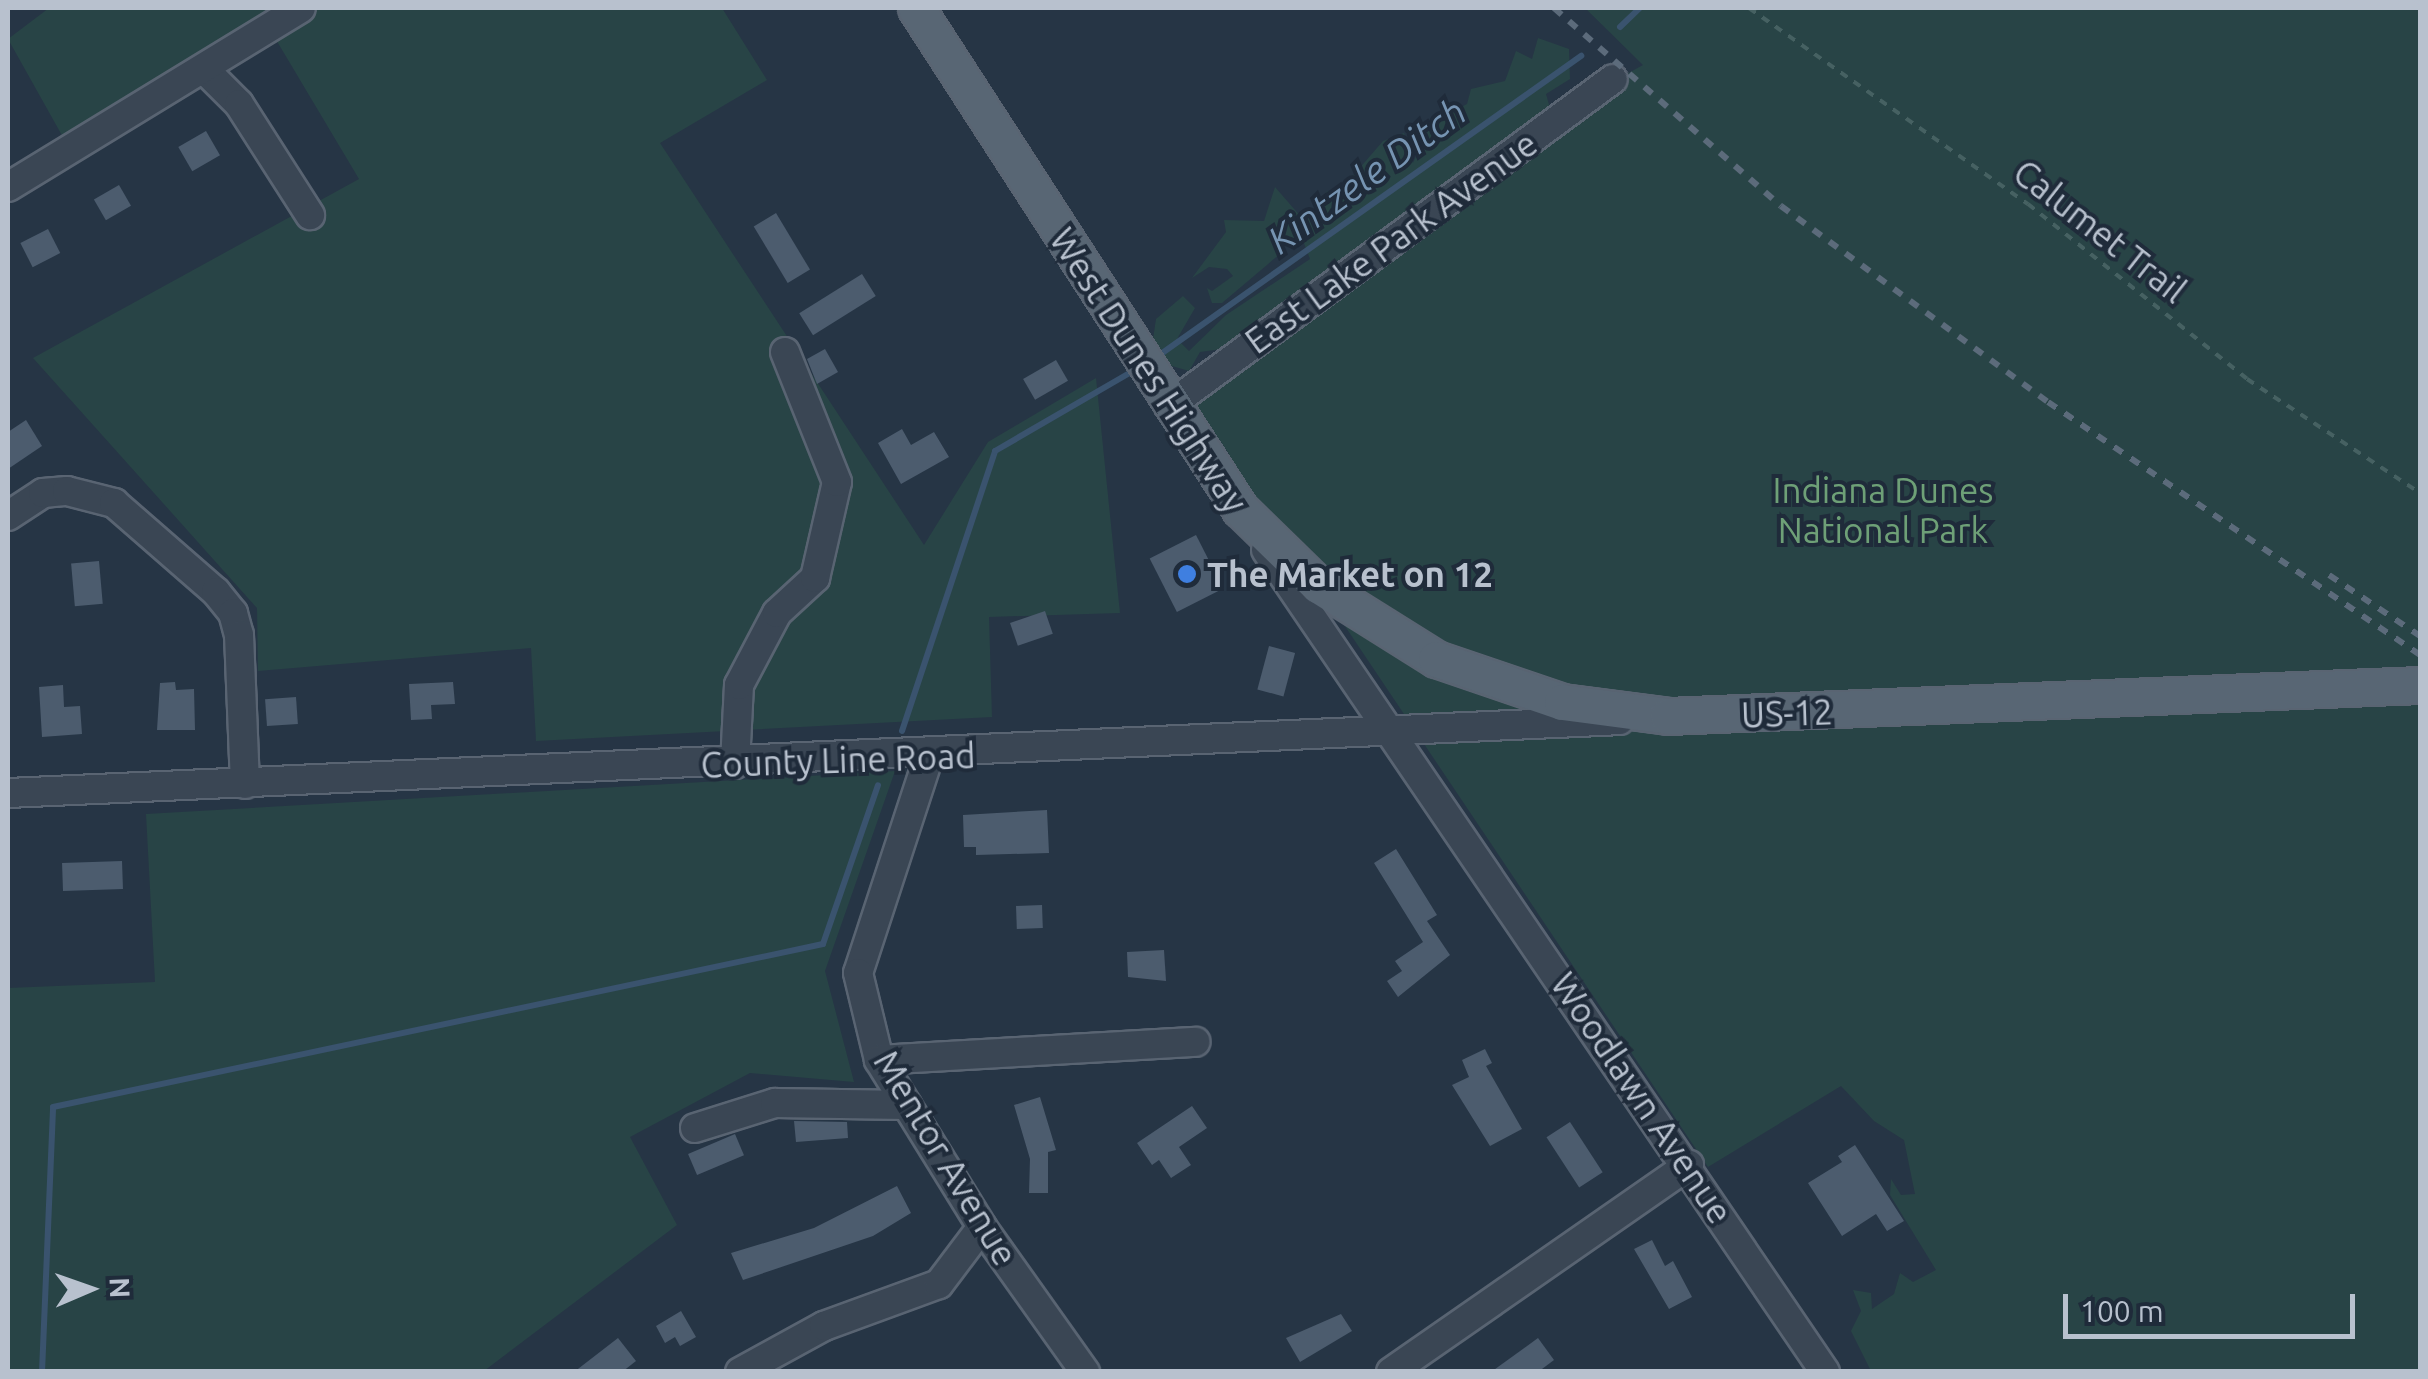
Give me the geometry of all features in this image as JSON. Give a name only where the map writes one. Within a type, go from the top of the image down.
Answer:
[{"type":"main road","name":"West Dunes Highway","points":[[916,8],[1224,488]]},
{"type":"main road","name":"US-12","points":[[1224,488],[1318,585],[1436,659],[1562,702],[1668,716],[2420,684]]},
{"type":"street","points":[[8,188],[301,8]]},
{"type":"street","points":[[204,68],[239,104],[310,215]]},
{"type":"street","name":"East Lake Park Avenue","points":[[1169,406],[1614,79]]},
{"type":"street","points":[[735,764],[739,685],[777,613],[815,578],[838,482],[786,352]]},
{"type":"street","name":"West Dunes Highway","points":[[1224,488],[1458,826]]},
{"type":"street","points":[[8,516],[43,493],[67,491],[114,502],[216,592],[233,612],[239,635],[244,784]]},
{"type":"street","name":"County Line Road","points":[[8,792],[1393,735],[1668,716]]},
{"type":"street","name":"Mentor Avenue","points":[[929,756],[858,973],[879,1060],[982,1226],[1085,1372]]},
{"type":"street","name":"Woodlawn Avenue","points":[[1458,826],[1825,1372]]},
{"type":"street","points":[[879,1060],[1196,1042]]},
{"type":"street","points":[[695,1128],[775,1102],[907,1105]]},
{"type":"street","points":[[1391,1372],[1689,1165]]},
{"type":"street","points":[[740,1372],[824,1326],[940,1284],[982,1226]]},
{"type":"path","name":"Calumet Trail","points":[[1749,8],[2028,204],[2247,379],[2420,493]]},
{"type":"green space","points":[[49,8],[722,8],[767,80],[660,143],[924,545],[988,442],[1096,378],[1120,613],[989,617],[992,717],[536,741],[531,648],[258,671],[257,608],[33,358],[359,179],[275,38],[64,139],[8,39]]},
{"type":"green space","name":"Indiana Dunes National Park","points":[[1585,8],[2420,8],[2420,1371],[1871,1371],[1851,1331],[1861,1311],[1853,1290],[1871,1293],[1872,1309],[1894,1294],[1900,1273],[1913,1282],[1936,1270],[1890,1195],[1891,1179],[1901,1195],[1915,1194],[1904,1140],[1874,1121],[1841,1086],[1708,1167],[1265,507],[1227,466],[1229,454],[1193,400],[1290,308],[1273,312],[1229,348],[1200,352],[1189,371],[1165,364],[1152,346],[1156,319],[1183,296],[1195,308],[1177,339],[1189,351],[1226,315],[1310,259],[1302,238],[1283,238],[1281,253],[1222,303],[1212,303],[1207,288],[1212,291],[1233,276],[1227,269],[1209,267],[1192,278],[1226,232],[1224,220],[1264,221],[1275,187],[1302,218],[1323,218],[1326,192],[1345,185],[1383,141],[1404,133],[1413,163],[1432,122],[1467,104],[1471,89],[1505,81],[1516,51],[1532,59],[1538,38],[1569,49],[1570,79],[1546,94],[1552,115],[1643,65]]},
{"type":"green space","points":[[895,771],[825,971],[854,1082],[750,1073],[630,1137],[677,1225],[484,1371],[8,1371],[8,988],[155,982],[146,814]]},
{"type":"building","points":[[206,131],[220,155],[192,171],[178,147]]},
{"type":"building","points":[[119,185],[131,206],[106,220],[94,200]]},
{"type":"building","points":[[776,213],[810,270],[788,283],[754,226]]},
{"type":"building","points":[[48,229],[60,253],[33,267],[20,243]]},
{"type":"building","points":[[862,274],[876,296],[813,335],[799,313]]},
{"type":"building","points":[[825,349],[838,372],[817,384],[807,359]]},
{"type":"building","points":[[1056,360],[1068,381],[1035,400],[1023,379]]},
{"type":"building","points":[[26,420],[42,446],[8,469],[8,432]]},
{"type":"building","points":[[902,429],[911,445],[934,432],[949,457],[901,484],[878,443]]},
{"type":"building","name":"The Market on 12","points":[[1196,535],[1223,588],[1177,612],[1150,559]]},
{"type":"building","points":[[99,561],[103,604],[75,606],[71,563]]},
{"type":"building","points":[[1045,611],[1053,634],[1018,646],[1010,623]]},
{"type":"building","points":[[1269,646],[1295,653],[1283,696],[1257,689]]},
{"type":"building","points":[[175,682],[176,690],[194,689],[195,730],[157,730],[160,683]]},
{"type":"building","points":[[453,682],[455,704],[431,705],[432,719],[411,720],[409,684]]},
{"type":"building","points":[[63,685],[64,707],[80,706],[82,734],[42,737],[39,687]]},
{"type":"building","points":[[296,697],[298,724],[267,726],[265,699]]},
{"type":"building","points":[[1047,810],[1049,853],[976,855],[976,847],[964,847],[963,815]]},
{"type":"building","points":[[1396,849],[1437,915],[1427,921],[1450,955],[1398,997],[1387,981],[1402,971],[1395,961],[1423,942],[1374,863]]},
{"type":"building","points":[[122,861],[123,889],[63,891],[62,863]]},
{"type":"building","points":[[1042,905],[1043,928],[1017,929],[1016,906]]},
{"type":"building","points":[[1164,950],[1166,981],[1128,977],[1127,952]]},
{"type":"building","points":[[1485,1049],[1492,1063],[1486,1066],[1522,1129],[1490,1146],[1452,1085],[1469,1077],[1462,1060]]},
{"type":"building","points":[[1040,1097],[1056,1150],[1048,1152],[1048,1193],[1029,1193],[1030,1159],[1014,1105]]},
{"type":"building","points":[[1192,1106],[1207,1128],[1179,1147],[1191,1165],[1171,1178],[1159,1160],[1152,1165],[1137,1143]]},
{"type":"building","points":[[794,1121],[847,1122],[848,1138],[796,1142]]},
{"type":"building","points":[[1570,1122],[1603,1172],[1579,1188],[1547,1137]]},
{"type":"building","points":[[735,1134],[744,1155],[697,1175],[688,1154]]},
{"type":"building","points":[[1855,1145],[1904,1221],[1887,1231],[1876,1214],[1842,1236],[1808,1183],[1842,1162],[1838,1156]]},
{"type":"building","points":[[897,1186],[911,1213],[873,1236],[743,1280],[731,1253],[814,1228]]},
{"type":"building","points":[[1652,1240],[1665,1266],[1673,1261],[1692,1297],[1669,1309],[1634,1249]]},
{"type":"building","points":[[681,1311],[696,1337],[680,1346],[675,1337],[665,1343],[656,1326]]},
{"type":"building","points":[[1341,1314],[1352,1331],[1300,1362],[1286,1338]]},
{"type":"building","points":[[618,1338],[636,1361],[622,1372],[574,1372]]},
{"type":"building","points":[[1538,1338],[1554,1360],[1538,1372],[1491,1372]]},
{"type":"waterway","name":"Kintzele Ditch","points":[[1620,27],[1640,8]]},
{"type":"waterway","name":"Kintzele Ditch","points":[[1158,356],[1581,56]]},
{"type":"waterway","points":[[902,731],[995,451],[1128,374]]},
{"type":"waterway","points":[[42,1372],[53,1107],[823,944],[878,785]]},
{"type":"railway","points":[[1554,8],[1781,206],[2048,402],[2420,655]]},
{"type":"railway","points":[[2329,575],[2420,636]]},
{"type":"place","name":"The Market on 12","points":[[1187,574]]}]
